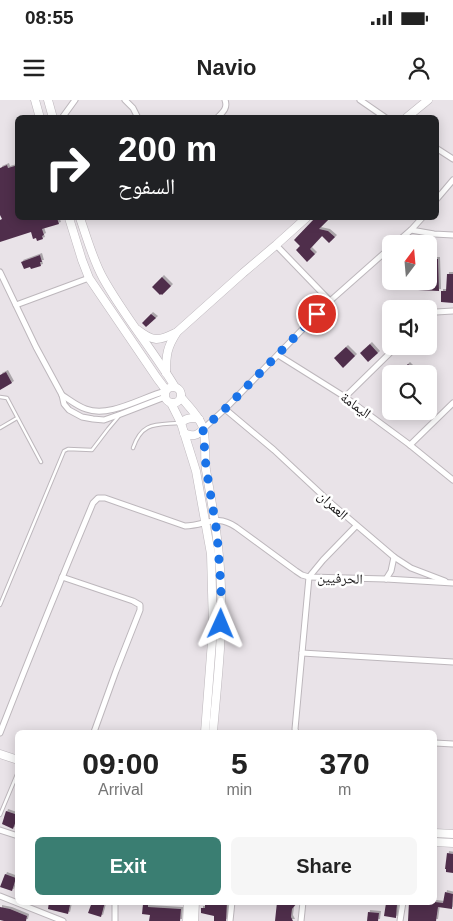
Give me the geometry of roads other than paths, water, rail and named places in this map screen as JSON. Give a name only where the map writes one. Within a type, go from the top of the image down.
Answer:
[{"type":"main road","points":[[35,100],[39,115]]},
{"type":"main road","points":[[48,100],[52,115]]},
{"type":"main road","points":[[410,115],[428,100]]},
{"type":"main road","points":[[70,220],[89,278],[167,395],[181,423],[196,471],[211,560],[213,628],[205,730]]},
{"type":"main road","points":[[81,220],[103,278],[175,387],[181,392],[181,397],[199,419],[203,429],[206,467],[220,565],[220,646],[213,730]]},
{"type":"main road","points":[[166,373],[167,351],[177,332],[304,220]]},
{"type":"main road","points":[[135,328],[148,338],[154,339],[165,338],[177,332]]},
{"type":"main road","points":[[167,395],[170,387],[175,387]]},
{"type":"main road","points":[[167,395],[176,403],[181,397]]},
{"type":"main road","points":[[181,423],[190,418],[199,419]]},
{"type":"main road","points":[[184,432],[194,435],[203,429]]},
{"type":"main road","points":[[0,754],[15,759]]},
{"type":"main road","points":[[437,833],[453,834]]},
{"type":"main road","points":[[437,842],[453,843]]},
{"type":"main road","points":[[187,921],[188,905]]},
{"type":"main road","points":[[194,921],[195,905]]},
{"type":"street","points":[[64,115],[75,100]]},
{"type":"street","points":[[126,100],[136,115]]},
{"type":"street","points":[[221,115],[226,108],[225,100]]},
{"type":"street","points":[[360,100],[382,115]]},
{"type":"street","points":[[439,150],[453,159]]},
{"type":"street","points":[[439,196],[453,180]]},
{"type":"street","points":[[405,235],[420,220]]},
{"type":"street","points":[[411,230],[453,235]]},
{"type":"street","points":[[276,245],[330,301]]},
{"type":"street","points":[[203,429],[225,409],[330,301],[382,255]]},
{"type":"street","points":[[0,272],[69,410],[82,417],[104,420],[167,395]]},
{"type":"street","points":[[16,304],[89,278]]},
{"type":"street","points":[[437,312],[453,312]]},
{"type":"street","name":"اليمامة","points":[[278,355],[345,397],[410,445],[453,480]]},
{"type":"street","points":[[345,397],[387,355]]},
{"type":"street","points":[[62,395],[80,406],[98,412],[111,410],[152,395],[167,395]]},
{"type":"street","points":[[410,445],[453,403]]},
{"type":"street","name":"العمران","points":[[225,409],[274,450],[356,526],[394,557],[412,568],[453,583]]},
{"type":"street","points":[[0,733],[62,577],[93,503],[98,498],[105,498],[185,526],[215,520]]},
{"type":"street","name":"الحرفيين","points":[[215,520],[232,524],[296,571],[309,577],[453,583]]},
{"type":"street","points":[[295,730],[309,577],[356,526]]},
{"type":"street","points":[[386,580],[394,557]]},
{"type":"street","points":[[62,577],[140,605],[140,610],[95,730]]},
{"type":"street","points":[[302,653],[453,662]]},
{"type":"street","points":[[437,743],[453,744]]},
{"type":"street","points":[[0,830],[15,835]]},
{"type":"street","points":[[0,896],[15,902]]},
{"type":"street","points":[[23,905],[63,921]]},
{"type":"street","points":[[114,905],[115,921]]},
{"type":"street","points":[[230,921],[232,905]]},
{"type":"street","points":[[302,921],[303,905]]},
{"type":"street","points":[[400,921],[403,905]]},
{"type":"lane","points":[[0,397],[7,398],[41,462]]},
{"type":"lane","points":[[0,605],[64,451],[92,450],[121,414]]},
{"type":"lane","points":[[0,428],[17,418]]},
{"type":"lane","points":[[133,448],[143,430],[156,425],[181,423]]},
{"type":"lane","points":[[0,816],[15,779]]}]
